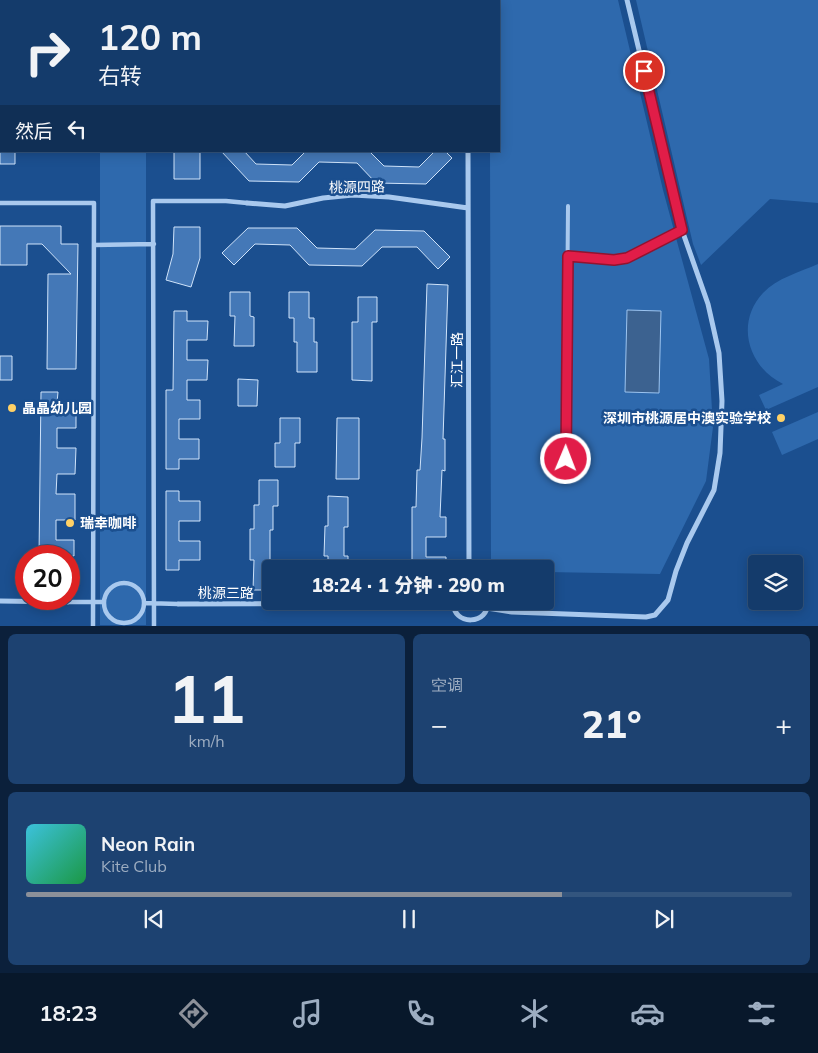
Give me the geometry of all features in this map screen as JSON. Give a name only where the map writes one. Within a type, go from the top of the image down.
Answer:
[{"type":"street","points":[[500,610],[646,617],[655,615],[668,600],[676,571],[687,543],[714,490],[720,453],[722,418],[719,353],[708,304],[682,230],[627,0]]},
{"type":"street","name":"汇江一路","points":[[468,152],[469,560]]},
{"type":"street","name":"桃源四路","points":[[247,203],[285,206],[324,198],[353,195],[389,197],[468,208]]},
{"type":"street","points":[[154,626],[154,201],[226,201],[247,203]]},
{"type":"street","points":[[0,203],[94,203],[93,626]]},
{"type":"street","points":[[94,245],[154,244]]},
{"type":"street","points":[[123,582],[136,586],[144,603],[142,610],[134,620],[121,623],[109,617],[104,602],[106,592],[111,587],[123,582]]},
{"type":"street","points":[[0,601],[15,601]]},
{"type":"street","points":[[80,602],[104,602]]},
{"type":"street","points":[[144,603],[178,604]]},
{"type":"street","name":"桃源三路","points":[[178,604],[262,603]]},
{"type":"street","points":[[455,610],[462,621],[472,624],[480,620],[487,610]]},
{"type":"lane","points":[[566,459],[568,206]]},
{"type":"lane","points":[[568,256],[614,260],[627,258],[682,230]]},
{"type":"shaded area","points":[[500,0],[618,0],[663,190],[709,359],[713,427],[706,481],[660,574],[554,572],[554,560],[491,560],[490,152],[500,152]]},
{"type":"shaded area","points":[[636,0],[818,0],[818,203],[770,199],[701,265],[693,244]]},
{"type":"shaded area","points":[[100,152],[146,152],[146,625],[100,625]]},
{"type":"shaded area","points":[[818,264],[818,387],[766,410],[759,395],[783,384],[761,367],[754,356],[749,343],[749,317],[754,305],[763,293],[775,283]]},
{"type":"shaded area","points":[[627,310],[661,311],[659,393],[625,392]]},
{"type":"shaded area","points":[[818,412],[818,439],[782,455],[772,432]]},
{"type":"building","points":[[0,152],[15,152],[15,164],[0,164]]},
{"type":"building","points":[[174,152],[200,152],[200,179],[174,179]]},
{"type":"building","points":[[222,152],[245,152],[256,164],[292,165],[305,152],[370,152],[384,166],[419,167],[434,152],[446,152],[452,158],[426,184],[376,183],[357,163],[319,162],[299,182],[249,181]]},
{"type":"building","points":[[0,226],[61,226],[61,244],[78,244],[76,369],[47,369],[48,274],[71,274],[42,244],[27,244],[27,265],[0,265]]},
{"type":"building","points":[[174,227],[200,227],[200,258],[191,287],[166,280],[173,254]]},
{"type":"building","points":[[248,228],[297,228],[317,248],[355,249],[375,230],[424,231],[450,257],[438,269],[417,247],[382,247],[362,266],[309,265],[290,245],[255,244],[234,265],[222,253]]},
{"type":"building","points":[[427,284],[448,285],[443,439],[445,439],[445,471],[442,470],[440,517],[446,517],[446,537],[426,537],[426,557],[446,557],[446,560],[412,560],[412,507],[416,507],[417,470],[420,470]]},
{"type":"building","points":[[230,292],[250,292],[250,316],[254,317],[254,346],[234,346],[235,316],[230,316]]},
{"type":"building","points":[[289,292],[309,292],[309,318],[314,318],[314,342],[317,342],[317,372],[297,372],[297,342],[294,342],[294,318],[289,318]]},
{"type":"building","points":[[358,297],[377,297],[377,322],[372,322],[372,381],[352,380],[352,322],[358,322]]},
{"type":"building","points":[[174,311],[187,311],[187,321],[208,321],[207,340],[187,340],[187,360],[208,360],[207,380],[187,380],[187,400],[200,400],[200,419],[179,419],[179,439],[199,439],[199,459],[179,459],[179,469],[166,469],[166,390],[173,390]]},
{"type":"building","points":[[0,356],[12,356],[12,380],[0,380]]},
{"type":"building","points":[[238,379],[258,380],[257,406],[238,406]]},
{"type":"building","points":[[41,392],[58,392],[57,403],[76,403],[76,428],[57,428],[57,448],[76,448],[75,474],[57,474],[56,494],[75,494],[75,520],[56,520],[56,540],[74,540],[74,545],[39,545]]},
{"type":"building","points":[[280,418],[300,418],[300,443],[295,443],[295,467],[275,467],[275,443],[280,443]]},
{"type":"building","points":[[337,418],[359,418],[359,479],[336,479]]},
{"type":"building","points":[[259,480],[278,480],[278,506],[273,506],[273,530],[270,530],[270,560],[262,560],[262,590],[253,590],[254,560],[250,560],[250,529],[254,529],[254,505],[259,505]]},
{"type":"building","points":[[166,491],[179,491],[179,501],[200,501],[200,521],[179,521],[179,541],[200,541],[200,560],[179,560],[179,570],[166,570]]},
{"type":"building","points":[[328,496],[348,497],[348,527],[344,527],[344,556],[348,556],[348,560],[328,560],[328,556],[324,556],[325,526],[328,526]]},
{"type":"place","name":"晶晶幼儿园","points":[[12,408]]},
{"type":"place","name":"深圳市桃源居中澳实验学校","points":[[781,418]]},
{"type":"place","name":"瑞幸咖啡","points":[[70,523]]},
{"type":"route","points":[[566,459],[568,256],[582,256],[599,260],[627,258],[682,230],[644,71]]}]
